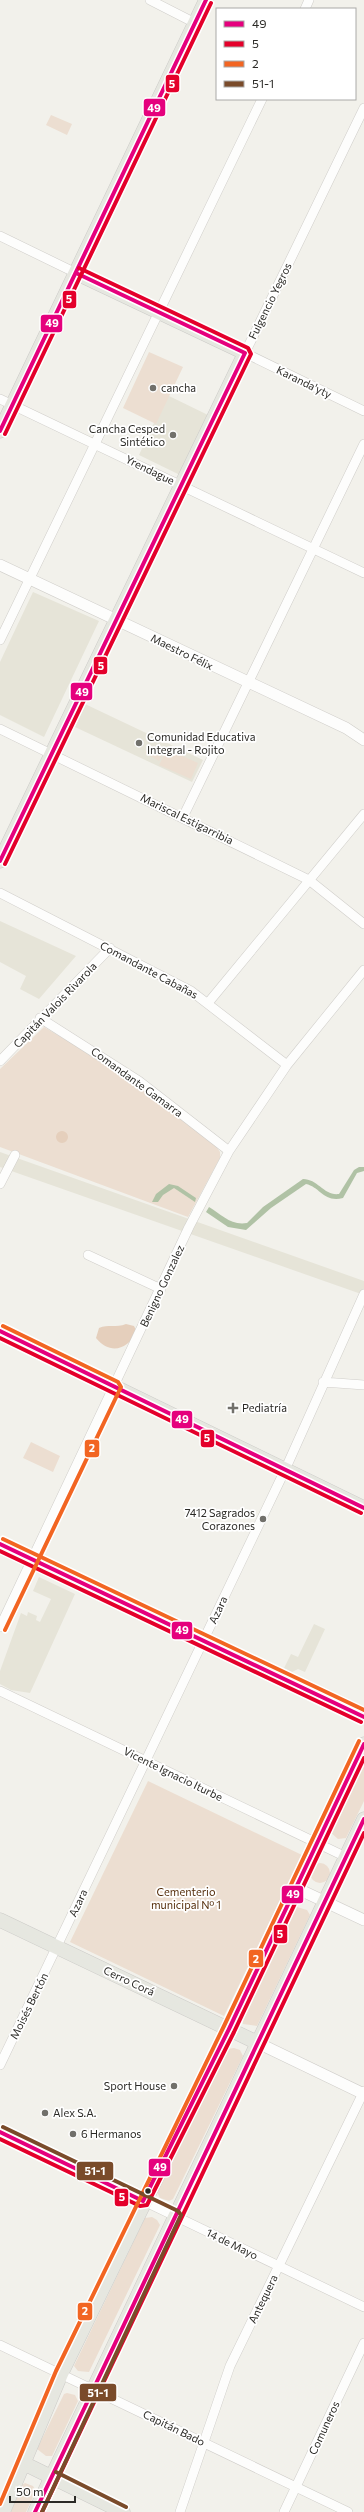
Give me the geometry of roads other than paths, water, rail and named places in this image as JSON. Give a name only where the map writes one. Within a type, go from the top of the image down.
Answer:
[{"type":"main road","points":[[0,431],[6,402],[76,272],[206,0]]},
{"type":"main road","points":[[76,272],[158,313],[245,353]]},
{"type":"main road","name":"Fulgencio Yegros","points":[[0,861],[53,754],[115,620],[245,353]]},
{"type":"main road","points":[[0,1331],[364,1508]]},
{"type":"main road","points":[[3,2512],[61,2374],[143,2201],[229,2029],[364,1744]]},
{"type":"main road","points":[[35,2512],[53,2477],[93,2389],[364,1819]]},
{"type":"main road","name":"Cerro Corá","points":[[0,1920],[258,2043]]},
{"type":"main road","points":[[23,2463],[123,2512]]},
{"type":"street","points":[[150,0],[195,24]]},
{"type":"street","points":[[0,640],[262,100]]},
{"type":"street","name":"Fulgencio Yegros","points":[[245,353],[364,108]]},
{"type":"street","points":[[0,236],[76,272]]},
{"type":"street","name":"Karanda'yty","points":[[245,353],[364,411]]},
{"type":"street","name":"Yrendague","points":[[6,402],[364,573]]},
{"type":"street","points":[[183,817],[249,684],[364,444]]},
{"type":"street","name":"Maestro Félix","points":[[0,565],[249,684],[346,728],[364,740]]},
{"type":"street","name":"Mariscal Estigarribia","points":[[0,729],[310,880],[364,924]]},
{"type":"street","points":[[208,1003],[364,814]]},
{"type":"street","name":"Comandante Cabañas","points":[[0,893],[110,948],[191,991],[287,1065]]},
{"type":"street","name":"Capitán Valois Rivarola","points":[[0,1061],[40,1018],[110,948]]},
{"type":"street","name":"Benigno Gonzalez","points":[[0,1627],[115,1387],[189,1227],[229,1151],[287,1065],[364,970]]},
{"type":"street","name":"Comandante Gamarra","points":[[40,1018],[139,1081],[229,1151]]},
{"type":"street","points":[[0,1184],[15,1155]]},
{"type":"street","points":[[88,1255],[160,1289]]},
{"type":"street","name":"Azara","points":[[57,1947],[285,1470],[323,1382],[364,1294]]},
{"type":"street","points":[[323,1382],[364,1385]]},
{"type":"street","points":[[0,1544],[364,1718]]},
{"type":"street","name":"Vicente Ignacio Iturbe","points":[[0,1691],[346,1857]]},
{"type":"street","points":[[296,1888],[364,1920]]},
{"type":"street","name":"Moisés Bertón","points":[[0,2065],[57,1947]]},
{"type":"street","points":[[258,2043],[364,2093]]},
{"type":"street","name":"Antequera","points":[[180,2512],[230,2366],[364,2093]]},
{"type":"street","name":"14 de Mayo","points":[[0,2132],[364,2307]]},
{"type":"street","name":"Comuneros","points":[[284,2512],[364,2343]]},
{"type":"street","name":"Capitán Bado","points":[[0,2345],[348,2512]]},
{"type":"place","name":"cancha","points":[[153,388]]},
{"type":"place","name":"Cancha Cesped Sintético","points":[[173,435]]},
{"type":"place","name":"Comunidad Educativa Integral - Rojito","points":[[139,743]]},
{"type":"place","name":"Pediatría","points":[[233,1408]]},
{"type":"place","name":"7412 Sagrados Corazones","points":[[263,1519]]},
{"type":"place","name":"Sport House","points":[[174,2086]]},
{"type":"place","name":"Alex S.A.","points":[[45,2113]]},
{"type":"place","name":"6 Hermanos","points":[[73,2134]]},
{"type":"park label","name":"Cementerio municipal Nº 1","points":[[186,1898]]}]
